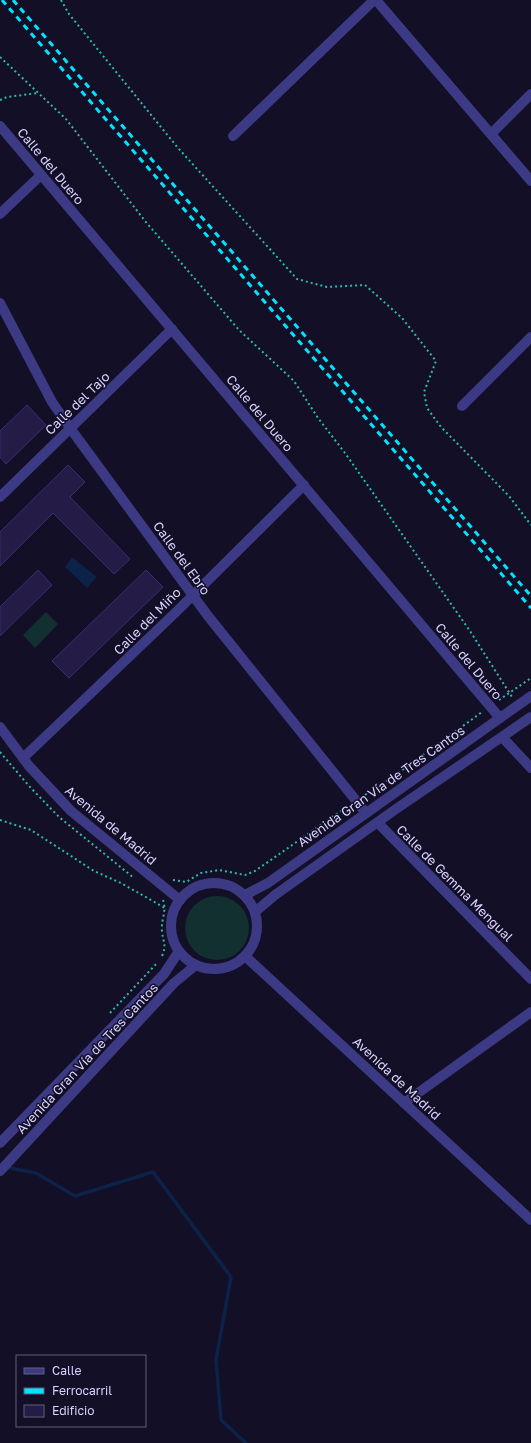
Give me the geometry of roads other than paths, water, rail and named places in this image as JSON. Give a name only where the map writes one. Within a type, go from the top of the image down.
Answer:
[{"type":"street","points":[[233,136],[375,0],[531,181]]},
{"type":"street","points":[[491,134],[531,94]]},
{"type":"street","name":"Calle del Duero","points":[[0,126],[500,718]]},
{"type":"street","points":[[0,214],[41,175]]},
{"type":"street","name":"Calle del Ebro","points":[[0,303],[52,402],[70,428],[192,595],[366,813]]},
{"type":"street","name":"Calle del Tajo","points":[[0,497],[172,329]]},
{"type":"street","points":[[462,406],[531,337]]},
{"type":"street","name":"Calle del Miño","points":[[23,758],[175,613],[304,485]]},
{"type":"street","name":"Avenida Gran Vía de Tres Cantos","points":[[245,895],[268,883],[531,696]]},
{"type":"street","points":[[255,912],[275,895],[503,738],[531,717]]},
{"type":"street","name":"Avenida de Madrid","points":[[0,727],[23,758],[71,811],[180,900]]},
{"type":"street","points":[[503,738],[531,768]]},
{"type":"street","name":"Calle de Gemma Mengual","points":[[378,823],[531,979]]},
{"type":"street","points":[[210,883],[223,883],[235,888],[245,895],[255,912],[257,924],[256,936],[251,948],[245,956],[233,964],[221,968],[208,968],[196,965],[179,951],[171,927],[173,914],[180,900],[198,886],[210,883]]},
{"type":"street","name":"Avenida Gran Vía de Tres Cantos","points":[[0,1143],[164,974],[179,951]]},
{"type":"street","name":"Avenida de Madrid","points":[[245,956],[531,1220]]},
{"type":"street","name":"Avenida Gran Vía de Tres Cantos","points":[[0,1171],[174,982],[196,965]]},
{"type":"street","points":[[404,1103],[531,1012]]},
{"type":"water","points":[[72,557],[97,577],[87,588],[65,567]]},
{"type":"waterway","points":[[5,1167],[36,1173],[75,1196],[153,1172],[231,1277],[216,1360],[221,1420],[246,1443]]},
{"type":"railway","points":[[2,0],[531,608]]},
{"type":"railway","points":[[13,0],[531,596]]}]
